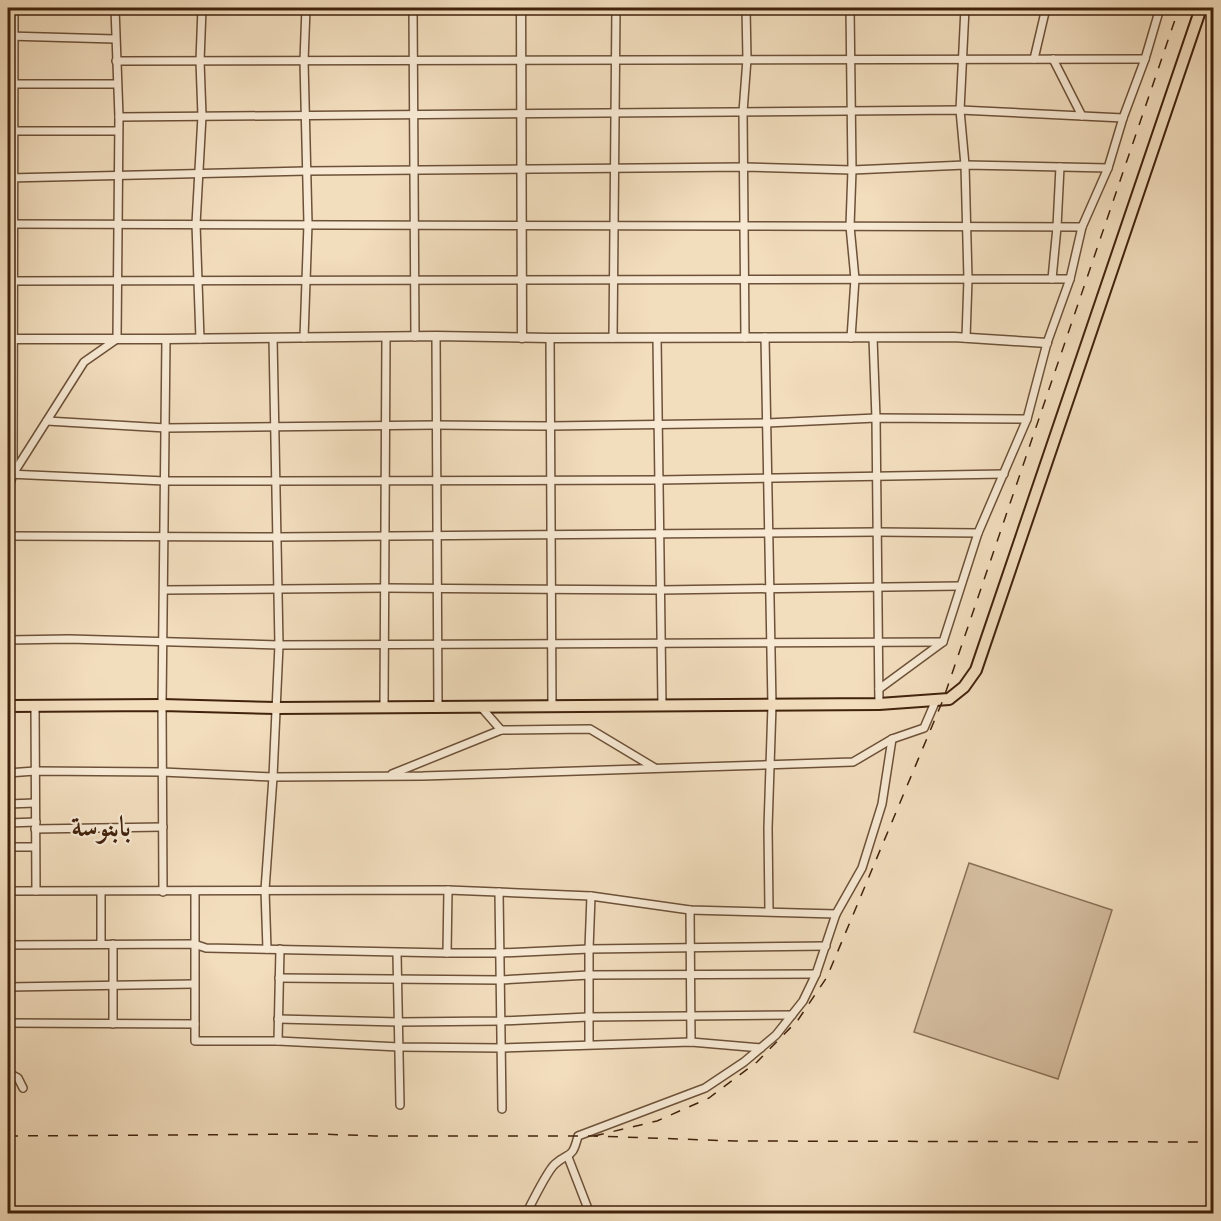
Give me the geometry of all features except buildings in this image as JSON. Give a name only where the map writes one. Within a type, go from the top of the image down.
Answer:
[{"type":"main road","points":[[8,706],[162,705],[276,708],[772,705],[879,704],[949,699],[964,687],[976,670],[1201,8]]},
{"type":"street","points":[[8,490],[11,339],[11,36],[14,8]]},
{"type":"street","points":[[117,339],[118,117],[115,8],[222,8]]},
{"type":"street","points":[[200,339],[196,224],[202,116],[200,61],[202,8]]},
{"type":"street","points":[[304,338],[308,224],[304,61],[306,8]]},
{"type":"street","points":[[413,8],[415,337]]},
{"type":"street","points":[[520,8],[522,338]]},
{"type":"street","points":[[613,338],[616,8]]},
{"type":"street","points":[[745,338],[743,112],[747,59],[746,8]]},
{"type":"street","points":[[850,8],[852,111],[850,226],[855,279],[851,338]]},
{"type":"street","points":[[965,8],[960,110],[965,165],[968,279],[966,338]]},
{"type":"street","points":[[1034,58],[1046,8]]},
{"type":"street","points":[[879,688],[944,642],[978,532],[1027,419],[1047,343],[1070,279],[1082,226],[1108,168],[1160,8]]},
{"type":"street","points":[[11,36],[116,39]]},
{"type":"street","points":[[1053,58],[1082,116]]},
{"type":"street","points":[[116,61],[1145,59]]},
{"type":"street","points":[[11,84],[117,84]]},
{"type":"street","points":[[118,117],[960,110],[1123,118]]},
{"type":"street","points":[[11,131],[118,131]]},
{"type":"street","points":[[11,178],[306,171],[614,168],[744,167],[852,170],[965,165],[1108,168]]},
{"type":"street","points":[[1052,279],[1060,167]]},
{"type":"street","points":[[11,224],[1082,226]]},
{"type":"street","points":[[10,281],[1070,279]]},
{"type":"street","points":[[11,339],[436,336],[966,338],[1047,343]]},
{"type":"street","points":[[436,336],[438,707]]},
{"type":"street","points":[[267,949],[265,890],[279,645],[273,338]]},
{"type":"street","points":[[384,707],[386,338]]},
{"type":"street","points":[[550,338],[552,706]]},
{"type":"street","points":[[657,338],[662,705]]},
{"type":"street","points":[[765,338],[772,705],[768,828],[769,911]]},
{"type":"street","points":[[873,338],[879,704]]},
{"type":"street","points":[[8,480],[84,362],[117,339]]},
{"type":"street","points":[[163,892],[162,705],[166,339]]},
{"type":"street","points":[[46,421],[166,428],[658,425],[876,418],[1027,419]]},
{"type":"street","points":[[10,474],[165,481],[659,480],[1004,474]]},
{"type":"street","points":[[8,536],[277,537],[978,532]]},
{"type":"street","points":[[165,590],[385,588],[660,590],[960,586]]},
{"type":"street","points":[[8,640],[69,639],[279,645],[944,642]]},
{"type":"street","points":[[8,773],[35,771],[162,772],[273,777],[387,776],[853,762],[892,739],[924,728],[936,700]]},
{"type":"street","points":[[35,706],[36,891]]},
{"type":"street","points":[[481,707],[501,730]]},
{"type":"street","points":[[387,776],[501,730],[590,729],[657,769]]},
{"type":"street","points":[[526,1214],[554,1164],[568,1157],[575,1149],[578,1136],[705,1088],[776,1035],[803,1001],[816,974],[836,914],[862,868],[882,804],[892,739]]},
{"type":"street","points":[[8,804],[35,803]]},
{"type":"street","points":[[8,823],[35,826],[163,826]]},
{"type":"street","points":[[8,847],[35,847]]},
{"type":"street","points":[[23,1088],[18,1078],[8,1073],[8,891],[448,890],[591,896],[690,910],[836,914]]},
{"type":"street","points":[[447,953],[448,890]]},
{"type":"street","points":[[195,891],[195,1041],[278,1041],[399,1047],[501,1048],[691,1042],[761,1048]]},
{"type":"street","points":[[101,892],[101,944]]},
{"type":"street","points":[[499,892],[502,1109]]},
{"type":"street","points":[[589,1044],[591,896]]},
{"type":"street","points":[[690,910],[691,1042]]},
{"type":"street","points":[[113,944],[113,1024]]},
{"type":"street","points":[[8,945],[194,944],[206,948],[397,954],[826,946]]},
{"type":"street","points":[[278,1041],[280,949]]},
{"type":"street","points":[[397,954],[400,1104]]},
{"type":"street","points":[[279,978],[500,980],[589,975],[816,974]]},
{"type":"street","points":[[8,987],[194,984]]},
{"type":"street","points":[[278,1019],[399,1022],[792,1015]]},
{"type":"street","points":[[8,1023],[195,1024]]},
{"type":"street","points":[[568,1157],[590,1214]]},
{"type":"shaded area","points":[[969,863],[1112,910],[1058,1079],[914,1032]]},
{"type":"railway","points":[[594,1136],[657,1121],[709,1098],[757,1062],[798,1020],[827,977],[943,700],[1179,8]]},
{"type":"railway","points":[[8,1136],[321,1134],[594,1136],[735,1141],[1214,1142]]},
{"type":"district","name":"بابنوسة","points":[[101,826]]}]
